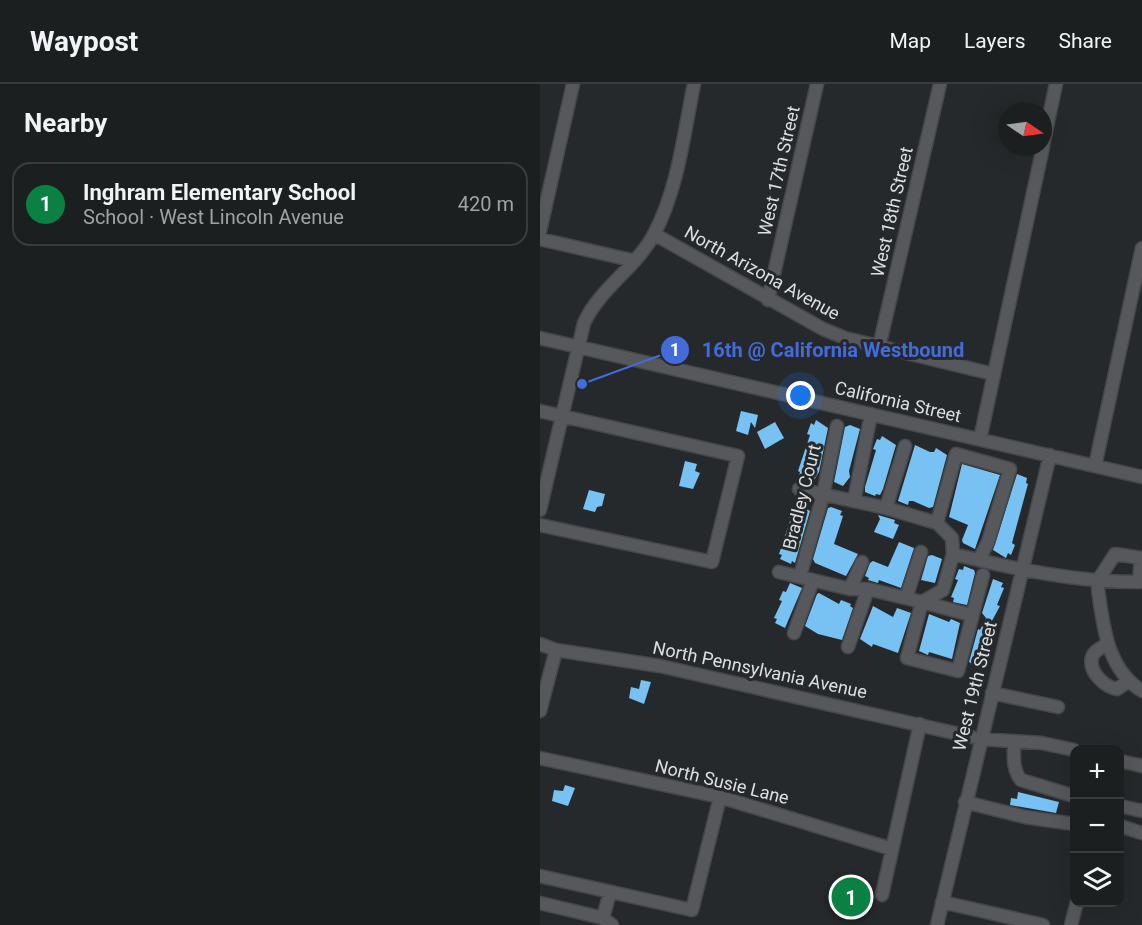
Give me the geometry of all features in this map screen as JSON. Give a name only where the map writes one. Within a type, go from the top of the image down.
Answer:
[{"type":"street","points":[[540,231],[573,84]]},
{"type":"street","points":[[540,510],[578,346],[592,307],[635,261],[654,234],[673,183],[694,84]]},
{"type":"street","name":"West 17th Street","points":[[768,300],[817,84]]},
{"type":"street","name":"West 18th Street","points":[[879,347],[940,84]]},
{"type":"street","points":[[1052,103],[1056,84]]},
{"type":"street","points":[[980,440],[1041,156]]},
{"type":"street","name":"North Arizona Avenue","points":[[654,234],[823,329],[879,347],[993,374]]},
{"type":"street","points":[[540,239],[635,261]]},
{"type":"street","points":[[1095,466],[1142,248]]},
{"type":"street","name":"California Street","points":[[540,338],[1142,477]]},
{"type":"street","points":[[540,411],[738,456],[712,562],[540,525]]},
{"type":"street","points":[[854,501],[871,414]]},
{"type":"street","name":"Bradley Court","points":[[800,576],[823,495],[837,426]]},
{"type":"street","points":[[886,508],[905,446]]},
{"type":"street","points":[[938,523],[956,454],[1010,469],[988,542],[979,560]]},
{"type":"street","name":"West 19th Street","points":[[937,925],[965,802],[976,738],[992,693],[1050,455]]},
{"type":"street","points":[[799,489],[886,508],[938,523],[952,538],[953,554],[943,590],[922,602],[907,658],[958,671],[983,575]]},
{"type":"street","points":[[906,598],[921,552]]},
{"type":"street","points":[[953,554],[1023,570],[1097,582],[1107,644],[1127,682],[1142,691]]},
{"type":"street","points":[[850,589],[862,562]]},
{"type":"street","points":[[779,572],[850,589],[868,589],[971,615]]},
{"type":"street","points":[[794,633],[813,580]]},
{"type":"street","points":[[848,647],[868,589]]},
{"type":"street","name":"North Pennsylvania Avenue","points":[[540,644],[556,650],[660,666],[976,738],[1041,743],[1070,749]]},
{"type":"street","points":[[1107,644],[1096,651],[1092,666],[1104,685],[1109,688],[1117,689],[1127,682]]},
{"type":"street","points":[[540,711],[556,650]]},
{"type":"street","points":[[992,693],[1058,707]]},
{"type":"street","points":[[882,895],[920,724]]},
{"type":"street","points":[[1014,741],[1014,762],[1021,780],[1070,795]]},
{"type":"street","name":"North Susie Lane","points":[[540,758],[720,797],[892,849]]},
{"type":"street","points":[[1124,762],[1142,766]]},
{"type":"street","points":[[540,876],[692,910],[720,797]]},
{"type":"street","points":[[965,802],[1025,817],[1070,823]]},
{"type":"street","points":[[1124,807],[1142,811]]},
{"type":"street","points":[[1124,828],[1142,833]]},
{"type":"street","points":[[540,903],[608,922],[610,892]]},
{"type":"street","points":[[942,902],[1043,925]]},
{"type":"street","points":[[1071,925],[1076,907]]},
{"type":"building","points":[[741,411],[758,415],[755,428],[751,422],[748,435],[736,431]]},
{"type":"building","points":[[816,420],[828,428],[819,472],[814,480],[810,478],[809,481],[799,476],[798,471],[810,435],[807,434],[811,423],[814,425]]},
{"type":"building","points":[[775,422],[784,438],[765,449],[757,432]]},
{"type":"building","points":[[850,425],[860,429],[849,471],[850,477],[843,486],[834,482],[845,427]]},
{"type":"building","points":[[882,436],[896,445],[883,489],[880,495],[875,496],[865,492],[865,487],[876,450],[873,449],[877,439],[880,440]]},
{"type":"building","points":[[915,445],[930,452],[934,452],[936,448],[947,455],[933,507],[929,508],[913,501],[909,501],[908,505],[898,501]]},
{"type":"building","points":[[685,461],[697,464],[695,471],[700,473],[693,489],[679,486]]},
{"type":"building","points":[[962,464],[1000,475],[975,549],[963,543],[962,540],[968,525],[949,517]]},
{"type":"building","points":[[1017,474],[1027,478],[1026,483],[1028,484],[1012,543],[1015,545],[1011,555],[1008,553],[1006,558],[993,550]]},
{"type":"building","points":[[589,490],[605,494],[602,506],[597,507],[595,512],[583,509]]},
{"type":"building","points":[[797,503],[810,511],[795,563],[792,561],[791,564],[780,559],[782,555],[779,554],[791,518],[788,517],[792,506],[795,508]]},
{"type":"building","points":[[828,508],[842,511],[840,515],[843,516],[834,544],[858,554],[846,576],[815,563],[813,559]]},
{"type":"building","points":[[878,515],[895,520],[894,523],[899,525],[893,539],[874,532],[880,519]]},
{"type":"building","points":[[899,542],[914,548],[901,588],[879,580],[878,583],[868,580],[869,578],[865,576],[870,563],[873,561],[888,567]]},
{"type":"building","points":[[932,555],[942,559],[935,583],[921,580],[928,556]]},
{"type":"building","points":[[964,566],[974,570],[975,573],[967,605],[953,602],[954,598],[951,597],[958,580],[955,579],[959,569],[963,570]]},
{"type":"building","points":[[993,579],[1003,583],[1001,587],[1004,588],[997,605],[1000,606],[987,630],[991,632],[989,636],[992,637],[985,654],[989,656],[985,666],[982,664],[980,669],[969,662],[978,629],[980,630],[986,618],[982,613]]},
{"type":"building","points":[[790,583],[802,588],[785,628],[775,623],[777,619],[774,618],[782,601],[779,600],[783,591],[786,592]]},
{"type":"building","points":[[819,593],[839,604],[841,600],[851,604],[853,608],[842,640],[818,634],[805,626]]},
{"type":"building","points":[[873,606],[893,617],[897,608],[911,613],[898,653],[873,644],[872,647],[860,639]]},
{"type":"building","points":[[929,614],[949,622],[951,619],[960,623],[952,659],[919,651]]},
{"type":"building","points":[[641,680],[651,682],[644,704],[629,698],[631,687],[639,689]]},
{"type":"building","points":[[565,785],[575,788],[568,806],[552,801],[554,790],[563,791]]},
{"type":"building","points":[[1018,792],[1059,802],[1056,813],[1010,805],[1011,798],[1017,799]]},
{"type":"place","name":"16th @ California Westbound","points":[[582,384]]},
{"type":"place","name":"Inghram Elementary School","points":[[851,897]]}]
